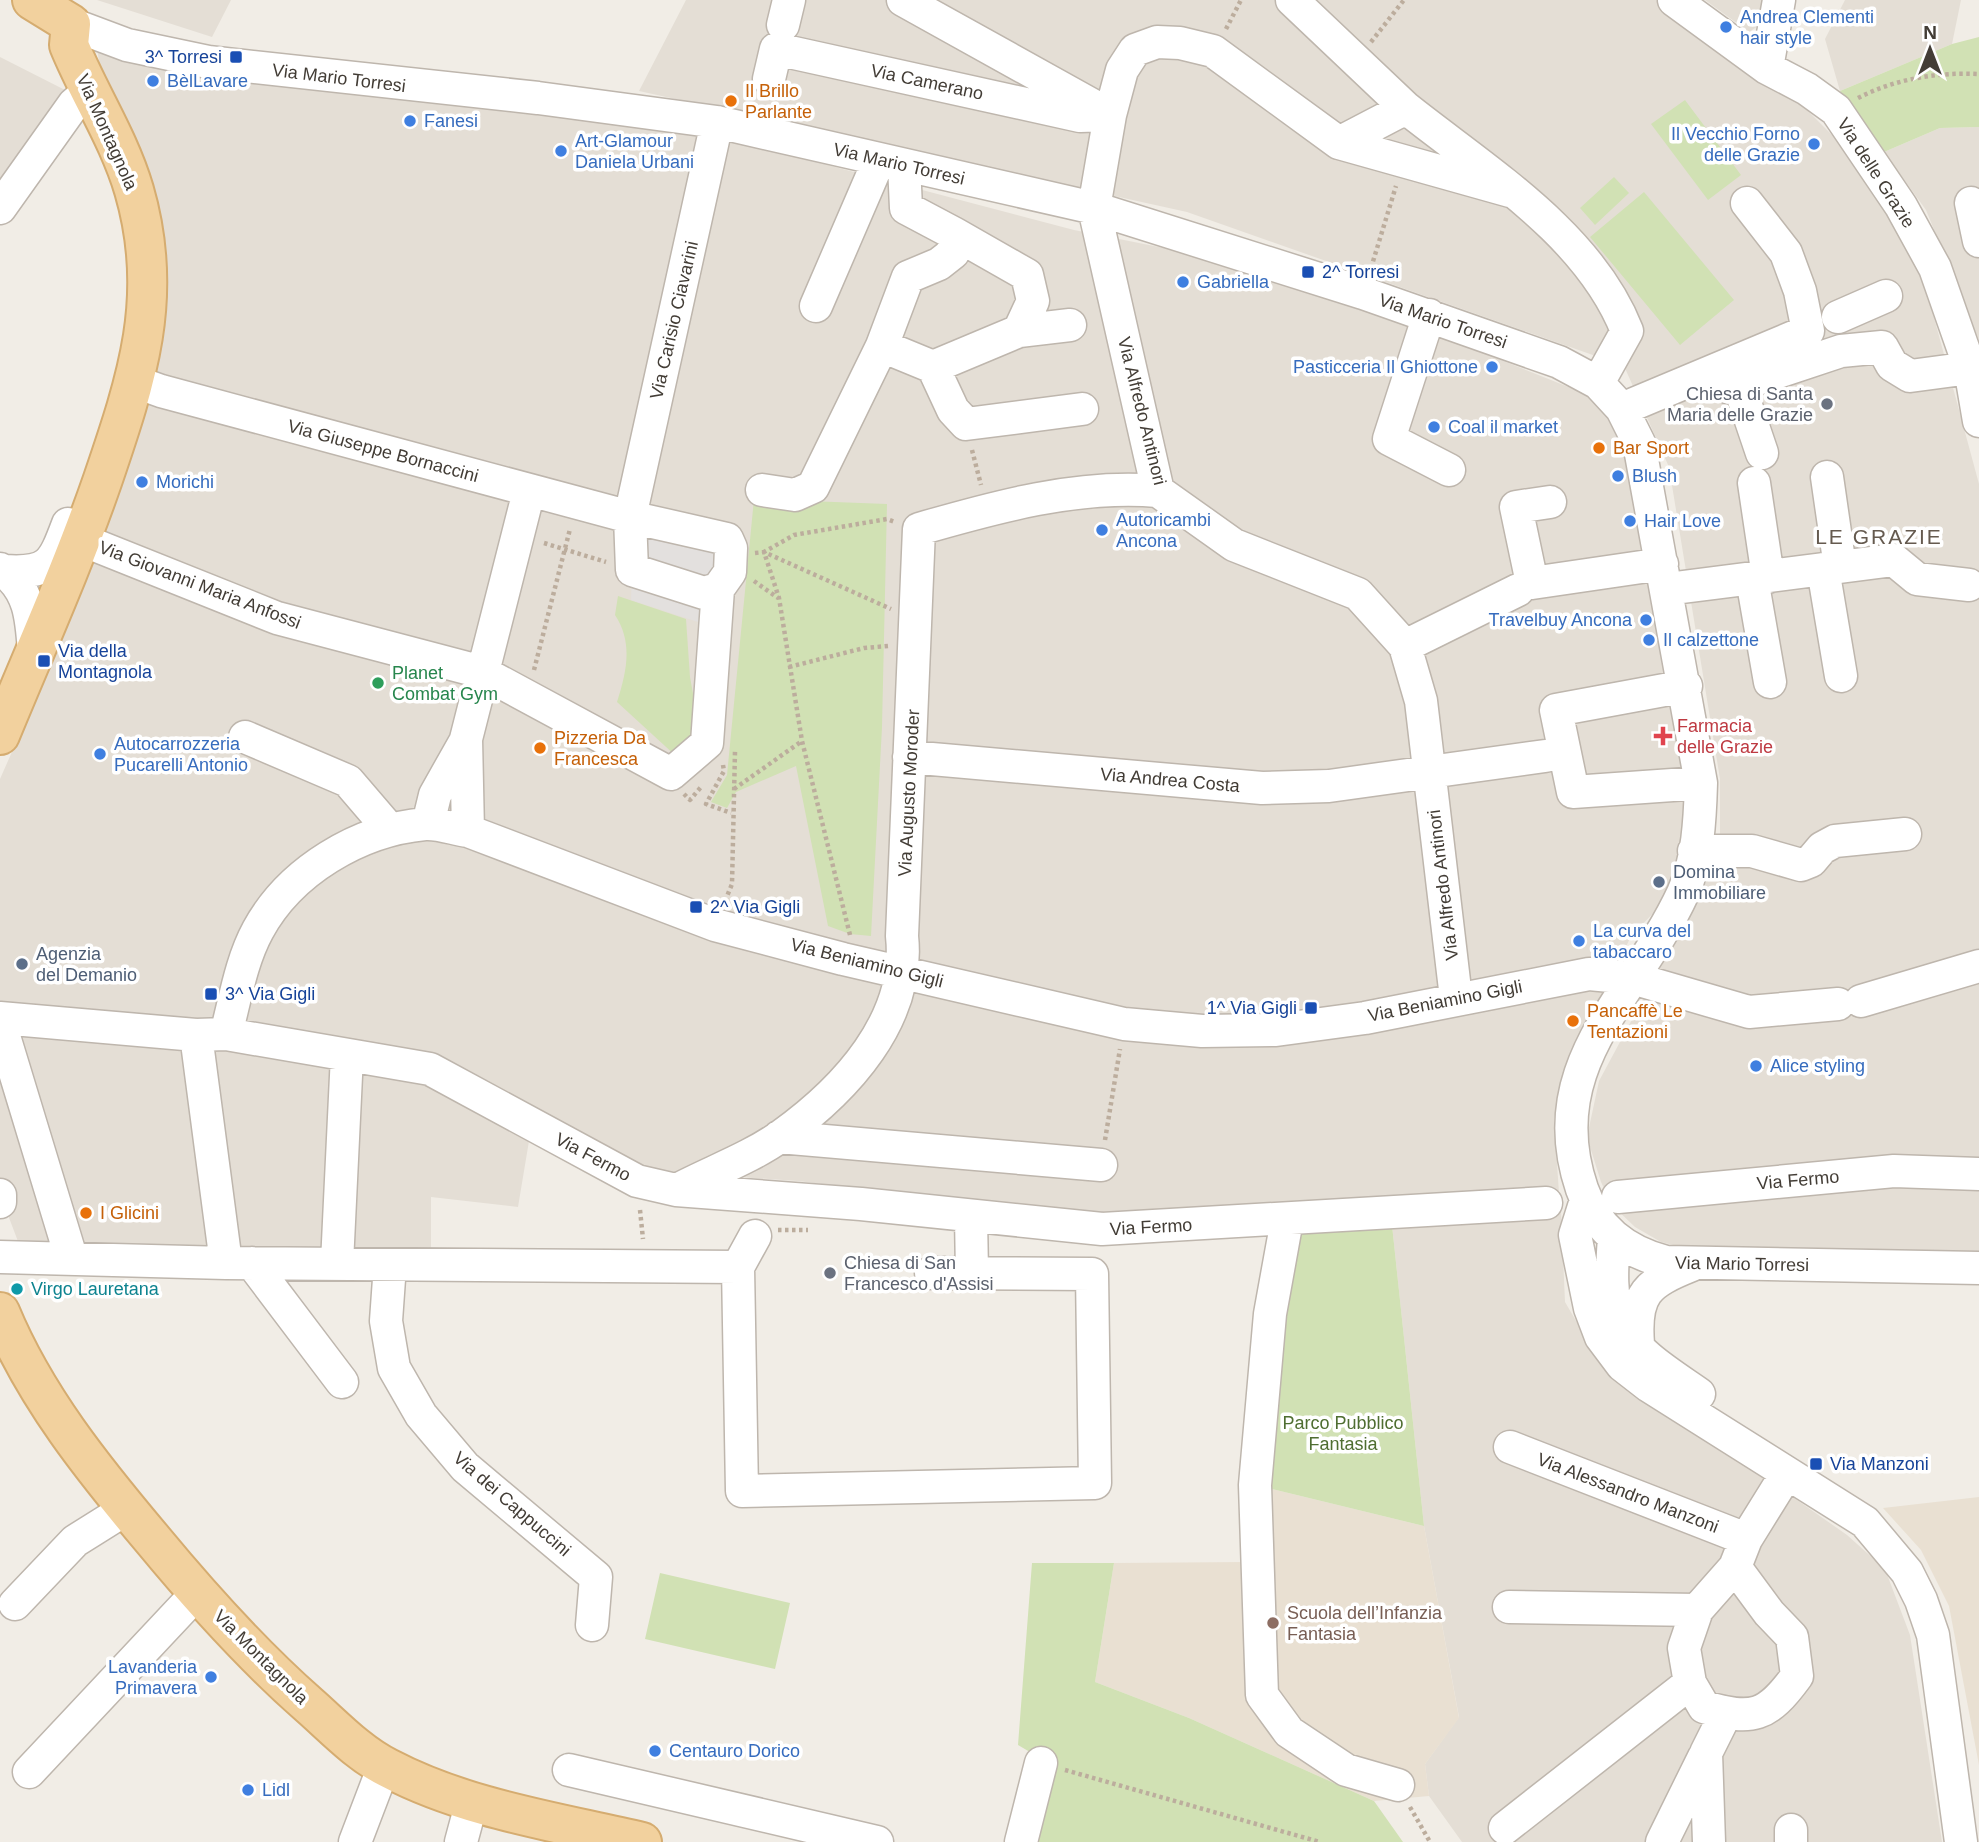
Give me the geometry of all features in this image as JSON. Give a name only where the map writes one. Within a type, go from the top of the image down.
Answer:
[{"type":"main road","name":"Via Mario Torresi","points":[[32,0],[71,24]]},
{"type":"main road","name":"Via Montagnola","points":[[0,735],[82,540],[136,382],[144,336],[146,245],[134,189],[69,45],[71,24]]},
{"type":"main road","name":"Via Montagnola","points":[[4,1334],[69,1433],[126,1508],[197,1593],[278,1678],[354,1745],[384,1766],[472,1801],[642,1842]]},
{"type":"street","points":[[903,0],[1110,115]]},
{"type":"street","points":[[1292,0],[1406,108],[1561,234],[1615,298],[1628,331],[1598,383]]},
{"type":"street","name":"Via delle Grazie","points":[[1674,0],[1767,68],[1807,89],[1836,110],[1901,206],[1935,268],[1975,378],[1979,421]]},
{"type":"street","points":[[1767,68],[1779,0]]},
{"type":"street","name":"Via Mario Torresi","points":[[71,24],[127,45],[208,62],[415,88],[538,98],[717,122],[1094,208],[1429,315],[1559,362],[1598,383],[1622,409],[1639,443],[1702,783],[1699,830],[1683,892],[1591,1048],[1573,1091],[1570,1135],[1573,1158],[1586,1200],[1614,1238],[1643,1256],[1692,1265],[1979,1268]]},
{"type":"street","name":"Via Camerano","points":[[769,79],[783,24],[1080,116],[1110,115]]},
{"type":"street","points":[[1094,208],[1110,115],[1122,70],[1135,50],[1157,42],[1180,43],[1213,51],[1339,143],[1510,191]]},
{"type":"street","points":[[0,208],[74,104],[89,91]]},
{"type":"street","points":[[1339,143],[1406,108]]},
{"type":"street","name":"Via Carisio Ciavarini","points":[[630,517],[717,122]]},
{"type":"street","points":[[891,162],[906,208],[1027,275],[1033,301],[1019,331]]},
{"type":"street","points":[[816,306],[891,162]]},
{"type":"street","points":[[1622,409],[1808,331],[1800,291],[1786,253],[1747,203]]},
{"type":"street","points":[[1971,203],[1979,241]]},
{"type":"street","name":"Via Alfredo Antinori","points":[[1094,208],[1158,491],[1234,545],[1358,594],[1405,646],[1421,701],[1457,998]]},
{"type":"street","points":[[762,490],[795,495],[813,487],[882,346],[908,277],[939,264],[953,253],[955,234]]},
{"type":"street","points":[[1838,317],[1886,296]]},
{"type":"street","points":[[1429,315],[1389,439],[1449,470]]},
{"type":"street","points":[[933,368],[1019,331],[1070,325]]},
{"type":"street","points":[[882,346],[933,368],[953,410],[966,424],[1082,409]]},
{"type":"street","points":[[1762,453],[1734,386],[1841,351],[1868,348],[1882,348],[1892,365],[1910,376],[1975,378]]},
{"type":"street","name":"Via Giuseppe Bornaccini","points":[[136,382],[577,504],[727,539],[731,548],[730,572],[733,589]]},
{"type":"street","name":"Via Montagnola","points":[[2,570],[27,573],[45,568],[55,559],[95,456],[114,445]]},
{"type":"street","points":[[1827,477],[1841,676]]},
{"type":"street","points":[[1754,483],[1770,682]]},
{"type":"street","points":[[919,529],[987,510],[1081,494],[1124,488],[1158,491]]},
{"type":"street","points":[[468,831],[466,739],[529,491]]},
{"type":"street","points":[[1550,502],[1516,507],[1532,583],[1664,576],[1760,578],[1894,561],[1917,579],[1969,585]]},
{"type":"street","points":[[630,517],[632,570],[704,593],[733,589],[709,730],[710,762]]},
{"type":"street","name":"Via Augusto Moroder","points":[[676,1190],[779,1137],[848,1078],[880,1037],[902,972],[919,529]]},
{"type":"street","name":"Via Giovanni Maria Anfossi","points":[[82,540],[277,618],[482,672],[529,694],[671,774],[710,762]]},
{"type":"street","points":[[2,570],[21,588],[28,602],[34,654]]},
{"type":"street","points":[[1405,646],[1518,590]]},
{"type":"street","points":[[1686,686],[1556,710],[1573,792],[1702,783]]},
{"type":"street","points":[[245,737],[348,780],[390,830]]},
{"type":"street","points":[[428,824],[435,795],[466,739]]},
{"type":"street","points":[[1430,771],[1545,755]]},
{"type":"street","name":"Via Andrea Costa","points":[[909,757],[1262,788],[1329,786],[1430,771]]},
{"type":"street","name":"Via Beniamino Gigli","points":[[211,1034],[239,980],[258,930],[295,883],[346,846],[390,830],[428,824],[468,831],[715,925],[844,959],[1124,1024],[1202,1031],[1276,1030],[1365,1018],[1589,974],[1632,978],[1749,1012],[1849,1003],[1979,966]]},
{"type":"street","points":[[1694,851],[1752,851],[1801,865],[1835,841],[1905,834]]},
{"type":"street","name":"Via Fermo","points":[[0,1018],[211,1034],[430,1069],[637,1181],[676,1190],[861,1204],[1102,1229],[1546,1203]]},
{"type":"street","points":[[0,1023],[71,1257]]},
{"type":"street","points":[[211,1034],[239,1263],[342,1382]]},
{"type":"street","points":[[337,1263],[347,1055]]},
{"type":"street","points":[[779,1137],[1101,1166]]},
{"type":"street","name":"Via Fermo","points":[[1618,1197],[1894,1171],[1979,1174]]},
{"type":"street","points":[[0,1195],[0,1202]]},
{"type":"street","points":[[1586,1200],[1574,1235],[1590,1308],[1601,1337],[1622,1365],[1649,1386],[1865,1522],[1912,1581],[1933,1635],[1961,1842]]},
{"type":"street","points":[[971,1217],[972,1273]]},
{"type":"street","points":[[1287,1220],[1270,1314],[1255,1485],[1262,1695],[1289,1732],[1346,1770],[1398,1785]]},
{"type":"street","points":[[755,1236],[738,1266],[742,1491],[1095,1483],[1092,1274],[931,1273]]},
{"type":"street","points":[[1590,1308],[1591,1259],[1596,1248],[1614,1238],[1614,1292],[1621,1324],[1659,1366],[1766,1440],[1787,1472]]},
{"type":"street","points":[[0,1257],[390,1265],[738,1266]]},
{"type":"street","name":"Via dei Cappuccini","points":[[390,1265],[386,1321],[394,1368],[421,1415],[465,1467],[596,1577],[593,1625]]},
{"type":"street","points":[[1638,1345],[1638,1304],[1644,1293],[1665,1276],[1692,1265]]},
{"type":"street","name":"Via Alessandro Manzoni","points":[[1510,1447],[1741,1553]]},
{"type":"street","points":[[1741,1553],[1769,1614],[1792,1637],[1797,1676],[1782,1697],[1762,1713],[1726,1713],[1704,1707],[1689,1683],[1684,1648],[1697,1610],[1741,1553],[1787,1472]]},
{"type":"street","points":[[15,1604],[75,1541],[126,1508]]},
{"type":"street","points":[[29,1772],[197,1593]]},
{"type":"street","points":[[1509,1607],[1697,1610]]},
{"type":"street","points":[[1505,1828],[1689,1683]]},
{"type":"street","points":[[1661,1842],[1726,1713]]},
{"type":"street","points":[[1706,1753],[1709,1842]]},
{"type":"street","points":[[1021,1842],[1041,1763]]},
{"type":"street","points":[[355,1842],[384,1766]]},
{"type":"street","points":[[569,1770],[776,1831],[877,1842]]},
{"type":"street","points":[[1954,1788],[1979,1815]]},
{"type":"street","points":[[461,1842],[472,1801]]},
{"type":"path","points":[[1226,29],[1241,0]]},
{"type":"path","points":[[1389,20],[1404,0]]},
{"type":"path","points":[[1836,110],[1881,86],[1947,73],[1979,74]]},
{"type":"path","points":[[1363,293],[1403,163]]},
{"type":"path","points":[[966,424],[983,495]]},
{"type":"path","points":[[529,694],[577,504]]},
{"type":"path","points":[[764,552],[794,536],[887,519],[919,529]]},
{"type":"path","points":[[519,536],[632,570]]},
{"type":"path","points":[[764,552],[779,598],[802,741],[850,934],[844,959]]},
{"type":"path","points":[[764,552],[917,633]]},
{"type":"path","points":[[733,589],[750,579],[779,598]]},
{"type":"path","points":[[789,667],[917,633]]},
{"type":"path","points":[[733,789],[802,741]]},
{"type":"path","points":[[710,762],[690,800],[682,793],[710,762],[723,761],[724,771],[706,804],[731,813]]},
{"type":"path","points":[[710,762],[733,789],[732,884],[715,925]]},
{"type":"path","points":[[1109,1116],[1119,1060]]},
{"type":"path","points":[[1041,1763],[1320,1842]]},
{"type":"path","points":[[1398,1785],[1430,1842]]},
{"type":"shaded area","points":[[97,0],[231,0],[212,37]]},
{"type":"shaded area","points":[[686,0],[1656,0],[1802,105],[1833,136],[1919,262],[1979,484],[1979,1251],[1698,1251],[1661,1242],[1635,1227],[1612,1205],[1601,1182],[1587,1137],[1599,1081],[1720,856],[1720,779],[1669,467],[1624,366],[1187,212],[639,91]]},
{"type":"shaded area","points":[[1705,0],[1773,0],[1772,17],[1749,32]]},
{"type":"shaded area","points":[[1845,0],[1961,0],[1952,44],[1840,91],[1825,39]]},
{"type":"shaded area","points":[[97,48],[205,78],[655,122],[725,138],[1074,230],[1234,262],[1360,304],[1601,400],[1628,454],[1690,783],[1688,850],[1671,895],[1631,936],[1561,1086],[1554,1119],[1559,1193],[1478,1200],[1102,1218],[798,1181],[663,1172],[529,1141],[518,1207],[431,1197],[431,1251],[19,1244],[0,1194],[0,779],[67,627],[164,337],[166,279],[154,187],[103,89]]},
{"type":"shaded area","points":[[0,57],[67,91],[0,200]]},
{"type":"shaded area","points":[[1979,127],[1979,340],[1926,210],[1884,152],[1940,128]]},
{"type":"shaded area","points":[[645,509],[742,532],[737,583],[704,624],[631,600],[632,570]]},
{"type":"shaded area","points":[[1561,1210],[1565,1302],[1600,1362],[1847,1535],[1885,1569],[1910,1635],[1942,1842],[1462,1842],[1429,1796],[1425,1764],[1459,1717],[1424,1526],[1392,1225]]},
{"type":"shaded area","name":"Scuola dell’Infanzia Fantasia","points":[[1247,1483],[1424,1526],[1459,1718],[1425,1764],[1429,1796],[1374,1801],[1189,1718],[1095,1682],[1114,1563],[1246,1562]]},
{"type":"shaded area","points":[[1979,1497],[1979,1765],[1949,1606],[1921,1550],[1883,1508]]},
{"type":"green space","points":[[1979,37],[1979,127],[1940,128],[1884,152],[1840,91],[1952,44]]},
{"type":"green space","points":[[1685,100],[1741,175],[1708,200],[1651,124]]},
{"type":"green space","points":[[1614,177],[1629,193],[1595,225],[1580,208]]},
{"type":"green space","points":[[1644,192],[1734,300],[1680,345],[1590,237]]},
{"type":"green space","points":[[754,499],[887,504],[882,727],[871,936],[850,934],[828,926],[796,766],[736,792],[727,808],[711,802],[727,775]]},
{"type":"green space","points":[[618,596],[686,619],[690,677],[700,732],[677,757],[617,702],[626,657],[624,636],[615,615]]},
{"type":"green space","name":"Parco Pubblico Fantasia","points":[[1392,1225],[1424,1526],[1268,1488],[1277,1351],[1297,1227]]},
{"type":"green space","points":[[1032,1563],[1114,1563],[1095,1682],[1189,1718],[1374,1801],[1403,1842],[1033,1842],[1052,1765],[1018,1745]]},
{"type":"green space","points":[[660,1573],[790,1603],[775,1669],[645,1639]]},
{"type":"place","name":"Andrea Clementi hair style","points":[[1726,27]]},
{"type":"place","name":"3^ Torresi","points":[[236,57]]},
{"type":"place","name":"BèlLavare","points":[[153,81]]},
{"type":"place","name":"Il Brillo Parlante","points":[[731,101]]},
{"type":"place","name":"Fanesi","points":[[410,121]]},
{"type":"place","name":"Il Vecchio Forno delle Grazie","points":[[1814,144]]},
{"type":"place","name":"Art-Glamour Daniela Urbani","points":[[561,151]]},
{"type":"place","name":"2^ Torresi","points":[[1308,272]]},
{"type":"place","name":"Gabriella","points":[[1183,282]]},
{"type":"place","name":"Pasticceria Il Ghiottone","points":[[1492,367]]},
{"type":"place","name":"Chiesa di Santa Maria delle Grazie","points":[[1827,404]]},
{"type":"place","name":"Coal il market","points":[[1434,427]]},
{"type":"place","name":"Bar Sport","points":[[1599,448]]},
{"type":"place","name":"Blush","points":[[1618,476]]},
{"type":"place","name":"Morichi","points":[[142,482]]},
{"type":"place","name":"Hair Love","points":[[1630,521]]},
{"type":"place","name":"Autoricambi Ancona","points":[[1102,530]]},
{"type":"place","name":"Travelbuy Ancona","points":[[1646,620]]},
{"type":"place","name":"Il calzettone","points":[[1649,640]]},
{"type":"place","name":"Via della Montagnola","points":[[44,661]]},
{"type":"place","name":"Planet Combat Gym","points":[[378,683]]},
{"type":"place","name":"Farmacia delle Grazie","points":[[1663,736]]},
{"type":"place","name":"Pizzeria Da Francesca","points":[[540,748]]},
{"type":"place","name":"Autocarrozzeria Pucarelli Antonio","points":[[100,754]]},
{"type":"place","name":"Domina Immobiliare","points":[[1659,882]]},
{"type":"place","name":"2^ Via Gigli","points":[[696,907]]},
{"type":"place","name":"La curva del tabaccaro","points":[[1579,941]]},
{"type":"place","name":"Agenzia del Demanio","points":[[22,964]]},
{"type":"place","name":"3^ Via Gigli","points":[[211,994]]},
{"type":"place","name":"1^ Via Gigli","points":[[1311,1008]]},
{"type":"place","name":"Pancaffè Le Tentazioni","points":[[1573,1021]]},
{"type":"place","name":"Alice styling","points":[[1756,1066]]},
{"type":"place","name":"I Glicini","points":[[86,1213]]},
{"type":"place","name":"Chiesa di San Francesco d'Assisi","points":[[830,1273]]},
{"type":"place","name":"Virgo Lauretana","points":[[17,1289]]},
{"type":"place","name":"Via Manzoni","points":[[1816,1464]]},
{"type":"place","name":"Scuola dell’Infanzia Fantasia","points":[[1273,1623]]},
{"type":"place","name":"Lavanderia Primavera","points":[[211,1677]]},
{"type":"place","name":"Centauro Dorico","points":[[655,1751]]},
{"type":"place","name":"Lidl","points":[[248,1790]]},
{"type":"district","name":"LE GRAZIE","points":[[1879,537]]}]
